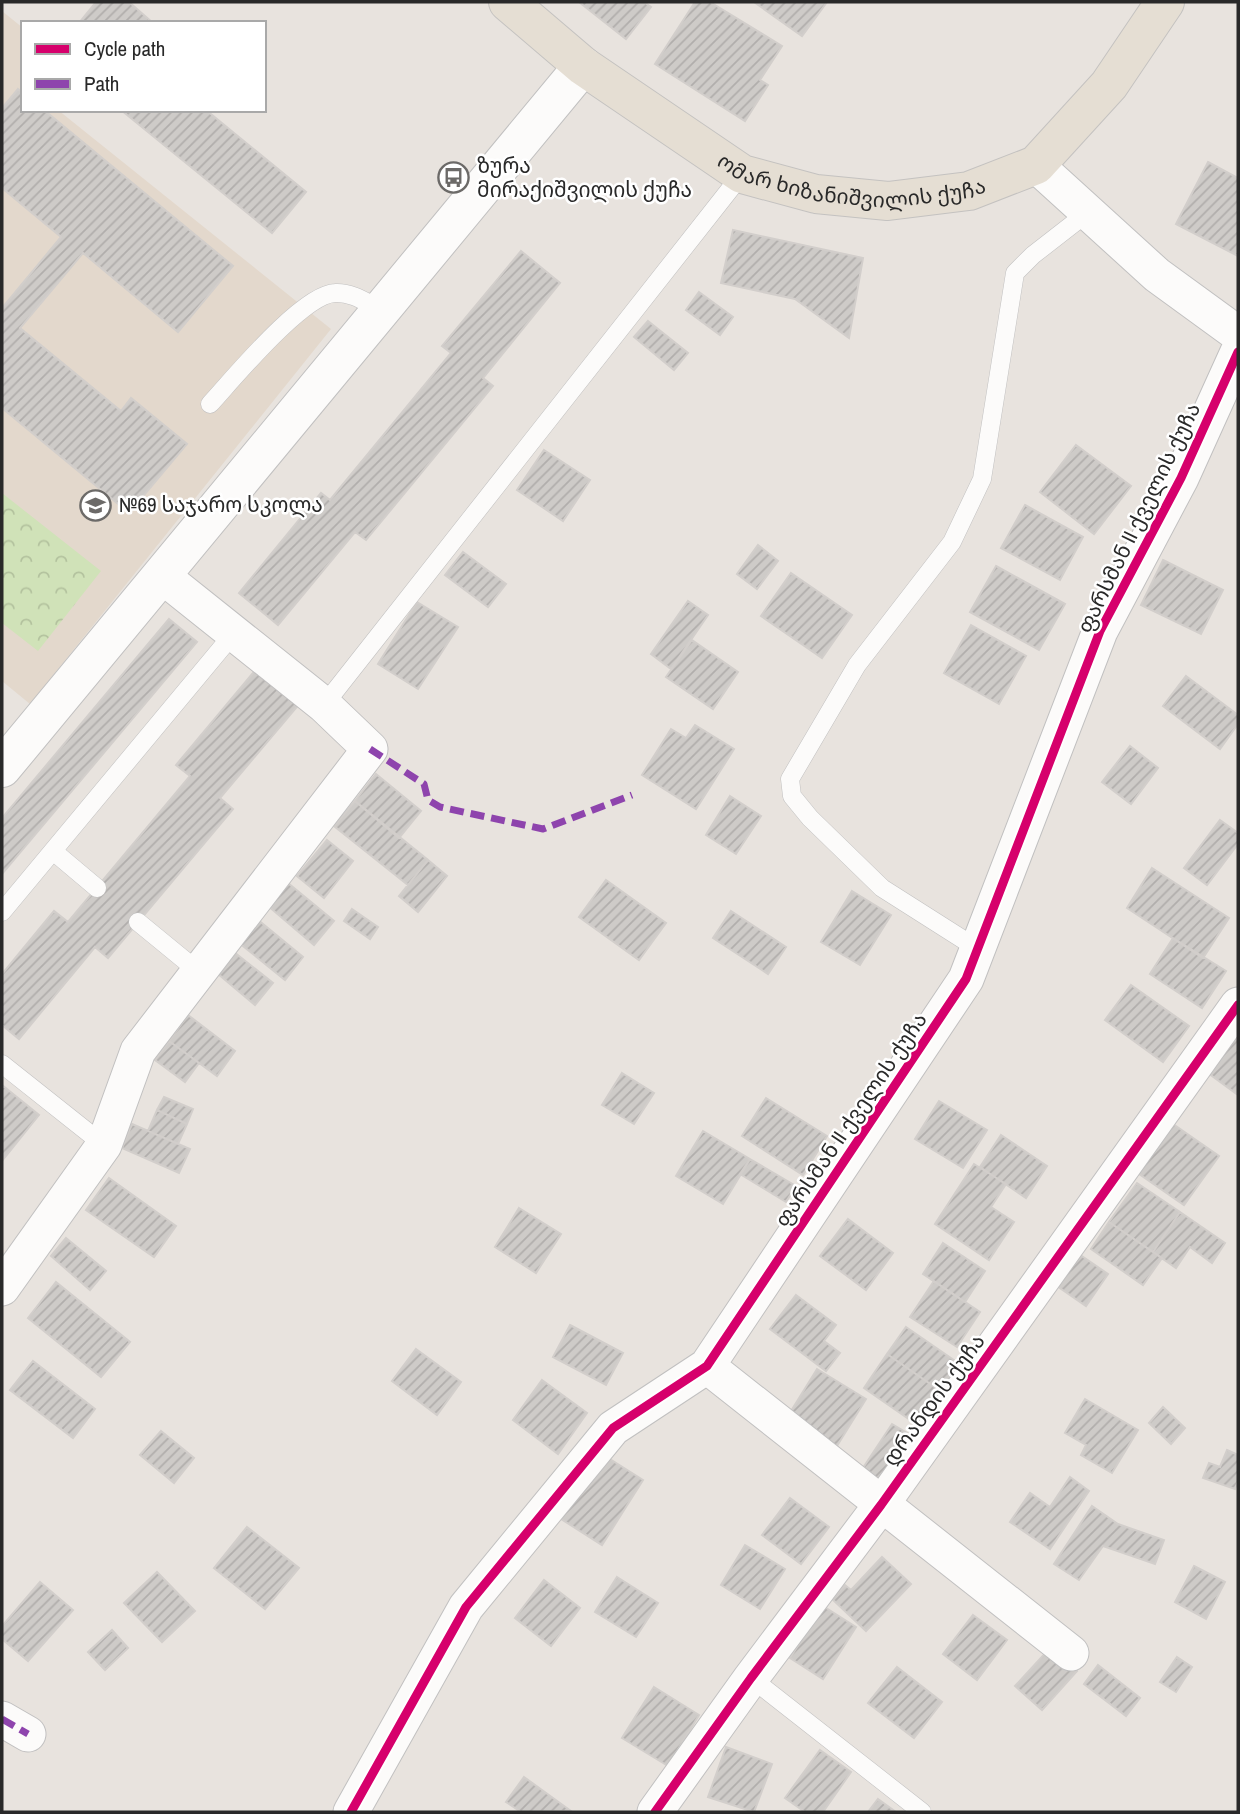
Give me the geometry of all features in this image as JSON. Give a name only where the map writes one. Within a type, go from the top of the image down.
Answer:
[{"type":"main road","name":"ომარ ხიზანიშვილის ქუჩა","points":[[508,2],[583,66],[741,174],[816,194],[888,201],[969,191],[1036,165],[1108,85],[1165,2]]},
{"type":"street","points":[[2,768],[583,66]]},
{"type":"street","points":[[1036,165],[1157,275],[1238,334]]},
{"type":"street","name":"ფარსმან II ქველის ქუჩა","points":[[351,1812],[466,1607],[613,1427],[707,1366],[966,979],[1100,631],[1181,478],[1238,352]]},
{"type":"street","points":[[2,1288],[104,1145],[138,1051],[370,749],[324,705],[161,575]]},
{"type":"street","name":"დრანდის ქუჩა","points":[[656,1812],[751,1678],[881,1505],[1238,1005]]},
{"type":"street","points":[[707,1366],[1071,1653]]},
{"type":"lane","points":[[324,705],[741,174]]},
{"type":"lane","points":[[978,948],[882,888],[798,804],[792,796],[790,779],[857,665],[952,542],[982,480],[1015,273],[1087,213]]},
{"type":"lane","points":[[209,404],[296,313],[314,300],[334,292],[356,296],[381,310]]},
{"type":"lane","points":[[2,912],[234,633]]},
{"type":"lane","points":[[53,851],[97,888]]},
{"type":"lane","points":[[138,922],[199,972]]},
{"type":"lane","points":[[2,1064],[104,1145]]},
{"type":"lane","points":[[751,1678],[922,1812]]},
{"type":"shaded area","name":"№69 საჯარო სკოლა","points":[[2,11],[21,26],[21,112],[60,112],[331,329],[30,704],[2,681]]},
{"type":"green space","points":[[2,493],[101,571],[38,651],[2,623]]},
{"type":"building","points":[[96,2],[129,2],[151,21],[81,21]]},
{"type":"building","points":[[579,2],[644,2],[651,7],[626,39]]},
{"type":"building","points":[[695,2],[710,2],[782,46],[760,80],[768,85],[745,121],[655,64]]},
{"type":"building","points":[[754,2],[827,2],[802,36]]},
{"type":"building","points":[[18,89],[21,91],[21,112],[46,112],[233,266],[178,332],[83,253],[20,328],[121,411],[131,398],[187,444],[129,513],[2,408],[2,308],[61,237],[2,188],[2,108]]},
{"type":"building","points":[[123,112],[208,112],[306,192],[272,233]]},
{"type":"building","points":[[1208,162],[1238,178],[1238,256],[1176,224]]},
{"type":"building","points":[[733,230],[863,258],[849,338],[795,299],[721,283]]},
{"type":"building","points":[[521,251],[560,283],[483,378],[493,386],[366,540],[355,532],[278,625],[239,593],[321,493],[330,500],[451,353],[442,346]]},
{"type":"building","points":[[699,292],[733,317],[720,335],[686,310]]},
{"type":"building","points":[[648,321],[688,353],[674,370],[634,337]]},
{"type":"building","points":[[1076,445],[1131,486],[1094,534],[1040,492]]},
{"type":"building","points":[[544,450],[590,480],[563,521],[517,490]]},
{"type":"building","points":[[1025,505],[1083,537],[1060,580],[1001,548]]},
{"type":"building","points":[[758,545],[778,561],[757,589],[737,574]]},
{"type":"building","points":[[463,552],[506,584],[488,607],[445,575]]},
{"type":"building","points":[[1163,560],[1223,590],[1201,634],[1141,605]]},
{"type":"building","points":[[996,566],[1065,604],[1039,650],[970,612]]},
{"type":"building","points":[[791,573],[852,615],[822,658],[761,616]]},
{"type":"building","points":[[688,601],[708,615],[671,669],[651,654]]},
{"type":"building","points":[[417,602],[458,627],[418,689],[378,664]]},
{"type":"building","points":[[169,619],[197,642],[2,874],[2,818]]},
{"type":"building","points":[[971,625],[1026,656],[999,704],[944,673]]},
{"type":"building","points":[[692,640],[738,672],[713,709],[666,677]]},
{"type":"building","points":[[258,667],[300,703],[220,798],[233,809],[108,958],[95,947],[19,1039],[2,1025],[2,974],[54,911],[68,922],[190,776],[176,765]]},
{"type":"building","points":[[1186,676],[1238,715],[1238,724],[1220,749],[1163,706]]},
{"type":"building","points":[[695,725],[734,749],[696,809],[642,775],[671,729],[686,738]]},
{"type":"building","points":[[1130,746],[1158,768],[1131,804],[1102,782]]},
{"type":"building","points":[[376,774],[421,811],[399,838],[355,801]]},
{"type":"building","points":[[730,796],[761,816],[736,854],[706,835]]},
{"type":"building","points":[[355,801],[428,860],[408,885],[334,826]]},
{"type":"building","points":[[1220,820],[1238,833],[1238,844],[1207,885],[1184,868]]},
{"type":"building","points":[[327,840],[353,861],[324,898],[297,876]]},
{"type":"building","points":[[428,860],[447,876],[418,912],[399,896]]},
{"type":"building","points":[[1152,868],[1229,918],[1203,958],[1127,908]]},
{"type":"building","points":[[606,880],[666,923],[639,960],[579,917]]},
{"type":"building","points":[[288,883],[334,921],[314,945],[268,906]]},
{"type":"building","points":[[852,891],[891,915],[860,965],[821,942]]},
{"type":"building","points":[[352,909],[378,927],[370,939],[344,921]]},
{"type":"building","points":[[731,911],[786,947],[768,974],[713,938]]},
{"type":"building","points":[[257,919],[303,957],[285,980],[238,942]]},
{"type":"building","points":[[1173,938],[1226,971],[1202,1008],[1150,974]]},
{"type":"building","points":[[234,952],[273,983],[255,1005],[217,973]]},
{"type":"building","points":[[1131,985],[1189,1026],[1163,1062],[1105,1020]]},
{"type":"building","points":[[188,1015],[235,1051],[217,1076],[169,1041]]},
{"type":"building","points":[[1238,1033],[1238,1095],[1208,1073]]},
{"type":"building","points":[[169,1041],[199,1063],[185,1082],[155,1060]]},
{"type":"building","points":[[622,1073],[654,1093],[634,1124],[602,1105]]},
{"type":"building","points":[[2,1085],[39,1115],[2,1161]]},
{"type":"building","points":[[164,1097],[193,1109],[187,1124],[157,1110]]},
{"type":"building","points":[[766,1098],[827,1136],[803,1175],[742,1136]]},
{"type":"building","points":[[939,1101],[987,1130],[963,1168],[915,1139]]},
{"type":"building","points":[[157,1110],[187,1124],[178,1144],[148,1131]]},
{"type":"building","points":[[1163,1117],[1219,1156],[1184,1205],[1129,1167]]},
{"type":"building","points":[[132,1124],[190,1149],[179,1173],[122,1148]]},
{"type":"building","points":[[703,1131],[750,1159],[723,1204],[676,1176]]},
{"type":"building","points":[[1001,1135],[1047,1166],[1026,1198],[980,1167]]},
{"type":"building","points":[[750,1159],[796,1186],[786,1202],[740,1174]]},
{"type":"building","points":[[974,1164],[1006,1184],[991,1207],[1014,1222],[989,1260],[935,1224]]},
{"type":"building","points":[[109,1178],[176,1226],[154,1257],[86,1210]]},
{"type":"building","points":[[1137,1183],[1180,1212],[1153,1252],[1109,1222]]},
{"type":"building","points":[[519,1208],[561,1234],[536,1273],[495,1247]]},
{"type":"building","points":[[1180,1212],[1225,1243],[1212,1263],[1190,1247],[1176,1268],[1153,1252]]},
{"type":"building","points":[[848,1219],[893,1253],[866,1290],[820,1256]]},
{"type":"building","points":[[1109,1222],[1162,1258],[1143,1285],[1091,1249]]},
{"type":"building","points":[[66,1238],[106,1271],[90,1290],[51,1256]]},
{"type":"building","points":[[943,1243],[985,1271],[965,1302],[923,1274]]},
{"type":"building","points":[[1076,1252],[1108,1274],[1086,1306],[1054,1284]]},
{"type":"building","points":[[934,1281],[980,1312],[957,1347],[910,1317]]},
{"type":"building","points":[[56,1282],[130,1342],[101,1377],[28,1318]]},
{"type":"building","points":[[796,1295],[836,1325],[824,1341],[840,1353],[826,1371],[770,1329]]},
{"type":"building","points":[[570,1325],[623,1353],[606,1385],[553,1357]]},
{"type":"building","points":[[906,1327],[961,1365],[942,1392],[887,1354]]},
{"type":"building","points":[[416,1349],[461,1382],[437,1415],[392,1381]]},
{"type":"building","points":[[887,1354],[942,1392],[919,1426],[864,1388]]},
{"type":"building","points":[[33,1361],[95,1409],[73,1438],[10,1390]]},
{"type":"building","points":[[817,1369],[866,1399],[837,1446],[788,1416]]},
{"type":"building","points":[[542,1380],[587,1413],[558,1454],[513,1420]]},
{"type":"building","points":[[1085,1399],[1138,1430],[1112,1473],[1081,1455],[1086,1445],[1065,1433]]},
{"type":"building","points":[[1163,1407],[1185,1428],[1171,1444],[1149,1423]]},
{"type":"building","points":[[892,1424],[914,1437],[881,1488],[859,1474]]},
{"type":"building","points":[[161,1431],[194,1458],[174,1483],[140,1455]]},
{"type":"building","points":[[1227,1450],[1238,1455],[1238,1481],[1235,1489],[1203,1478],[1209,1463],[1220,1467]]},
{"type":"building","points":[[602,1454],[643,1480],[602,1545],[561,1519]]},
{"type":"building","points":[[1070,1477],[1089,1491],[1050,1549],[1010,1522],[1030,1493],[1050,1507]]},
{"type":"building","points":[[790,1498],[829,1527],[801,1564],[762,1535]]},
{"type":"building","points":[[1092,1506],[1118,1524],[1164,1540],[1155,1564],[1103,1546],[1079,1580],[1054,1564]]},
{"type":"building","points":[[247,1527],[299,1568],[265,1609],[214,1568]]},
{"type":"building","points":[[745,1545],[785,1569],[760,1609],[721,1585]]},
{"type":"building","points":[[882,1557],[911,1584],[866,1631],[832,1599],[845,1585],[851,1590]]},
{"type":"building","points":[[1194,1566],[1225,1582],[1206,1619],[1175,1602]]},
{"type":"building","points":[[157,1572],[195,1611],[162,1642],[124,1603]]},
{"type":"building","points":[[617,1577],[658,1603],[636,1637],[595,1612]]},
{"type":"building","points":[[544,1580],[580,1608],[551,1646],[515,1618]]},
{"type":"building","points":[[40,1582],[73,1610],[28,1661],[2,1639],[2,1626]]},
{"type":"building","points":[[823,1606],[856,1627],[823,1679],[790,1658]]},
{"type":"building","points":[[973,1615],[1007,1640],[977,1680],[943,1654]]},
{"type":"building","points":[[112,1630],[128,1648],[105,1670],[88,1652]]},
{"type":"building","points":[[1051,1647],[1077,1671],[1042,1710],[1015,1686]]},
{"type":"building","points":[[1177,1657],[1192,1667],[1176,1692],[1160,1682]]},
{"type":"building","points":[[1098,1665],[1140,1698],[1126,1716],[1084,1684]]},
{"type":"building","points":[[897,1667],[942,1702],[914,1738],[868,1703]]},
{"type":"building","points":[[654,1687],[699,1715],[668,1766],[622,1738]]},
{"type":"building","points":[[726,1747],[772,1764],[754,1812],[708,1797]]},
{"type":"building","points":[[820,1750],[851,1772],[823,1812],[805,1812],[785,1798]]},
{"type":"building","points":[[524,1777],[571,1811],[521,1812],[506,1802]]},
{"type":"building","points":[[878,1799],[896,1812],[868,1812]]},
{"type":"marked path","points":[[370,749],[424,784],[428,800],[440,807],[543,829],[632,795]]},
{"type":"marked path","points":[[2,1719],[28,1734]]},
{"type":"cycle path","points":[[351,1812],[466,1607],[613,1428],[707,1366],[966,979],[1100,631],[1181,478],[1238,352]]},
{"type":"cycle path","points":[[655,1812],[751,1678],[881,1505],[1238,1005]]},
{"type":"place","name":"ზურა მირაქიშვილის ქუჩა","points":[[454,178]]},
{"type":"place","name":"№69 საჯარო სკოლა","points":[[96,505]]}]
